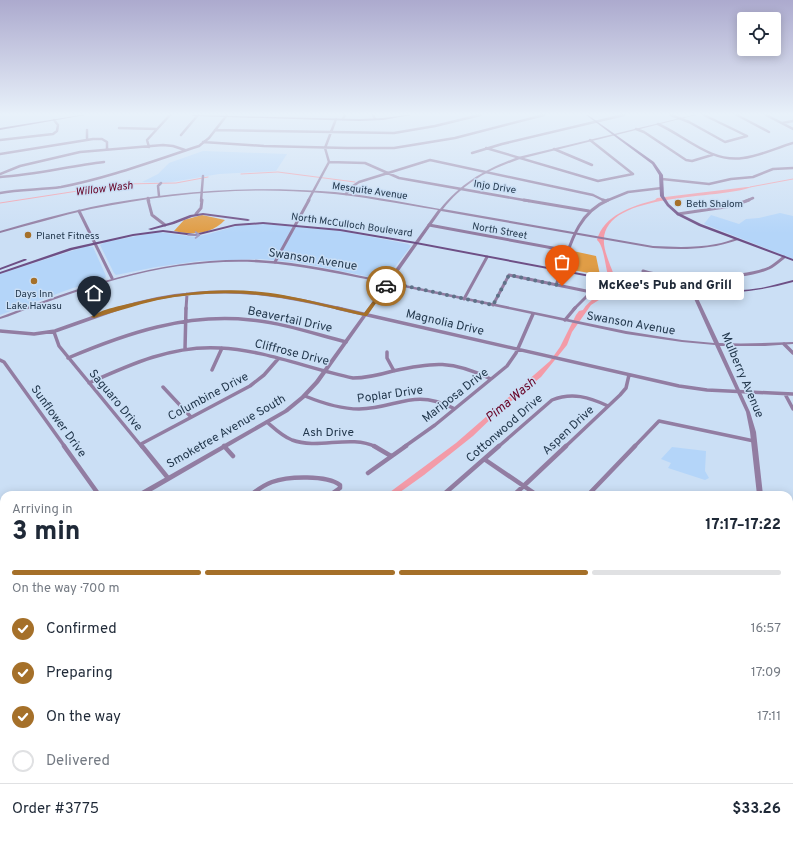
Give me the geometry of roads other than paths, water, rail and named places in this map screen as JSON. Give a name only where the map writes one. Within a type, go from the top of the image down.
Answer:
[{"type":"main road","points":[[641,154],[653,163],[659,171],[662,178],[662,193],[665,200],[678,214],[700,225],[793,260]]},
{"type":"main road","points":[[0,269],[58,250],[165,225],[196,214],[228,219],[296,224]]},
{"type":"main road","points":[[216,230],[228,219]]},
{"type":"main road","points":[[172,232],[181,220]]},
{"type":"main road","name":"North McCulloch Boulevard","points":[[94,242],[143,233],[172,232],[195,235],[243,224],[296,224],[357,230],[416,243]]},
{"type":"main road","name":"North McCulloch Boulevard","points":[[296,224],[416,243]]},
{"type":"main road","points":[[340,230],[357,230]]},
{"type":"main road","points":[[0,273],[41,258],[94,242]]},
{"type":"main road","points":[[416,243],[643,287],[693,292],[749,290],[793,281]]},
{"type":"street","points":[[0,176],[20,166],[70,154]]},
{"type":"street","points":[[0,193],[17,190],[60,187],[102,178],[172,154]]},
{"type":"street","points":[[275,262],[330,162],[327,154]]},
{"type":"street","points":[[508,154],[598,181],[634,174],[609,154]]},
{"type":"street","name":"Smoketree Avenue South","points":[[147,491],[286,411],[305,396],[325,371],[429,225],[460,188],[485,172],[520,158],[534,154]]},
{"type":"street","points":[[567,154],[592,165]]},
{"type":"street","points":[[678,154],[686,160],[692,161],[712,155],[726,160],[739,159],[755,154]]},
{"type":"street","points":[[346,194],[350,188],[359,182],[430,160],[593,195],[606,201]]},
{"type":"street","points":[[0,176],[20,176],[75,165],[104,162]]},
{"type":"street","name":"Injo Drive","points":[[330,162],[365,163],[399,178],[589,211]]},
{"type":"street","points":[[662,178],[709,184],[726,180],[753,177],[773,169],[793,168]]},
{"type":"street","points":[[203,178],[201,208],[203,214]]},
{"type":"street","points":[[159,196],[160,184]]},
{"type":"street","points":[[556,285],[579,222],[589,211],[606,201],[631,192],[662,188]]},
{"type":"street","name":"Mesquite Avenue","points":[[0,232],[80,211],[159,196],[262,189],[346,194],[644,245],[672,248],[707,247],[737,239]]},
{"type":"street","points":[[148,198],[152,215],[165,225]]},
{"type":"street","points":[[678,214],[732,206],[753,198]]},
{"type":"street","points":[[196,214],[201,208]]},
{"type":"street","points":[[80,211],[112,278]]},
{"type":"street","name":"North Street","points":[[429,225],[569,251]]},
{"type":"street","points":[[464,299],[487,256]]},
{"type":"street","points":[[643,271],[651,274],[726,276],[768,269],[784,257]]},
{"type":"street","name":"Swanson Avenue","points":[[0,318],[70,291],[112,278],[156,268],[198,262],[275,262],[319,268],[653,338],[717,345],[793,343]]},
{"type":"street","points":[[493,305],[509,275],[591,292],[565,320]]},
{"type":"street","name":"Magnolia Drive","points":[[0,331],[33,334],[54,332],[126,306],[187,294],[222,292],[268,294],[679,386],[793,394]]},
{"type":"street","name":"Mulberry Avenue","points":[[693,292],[749,417],[754,441],[760,491]]},
{"type":"street","points":[[185,349],[187,294]]},
{"type":"street","name":"Mariposa Drive","points":[[368,473],[435,424],[507,366],[517,349],[533,314]]},
{"type":"street","name":"Beavertail Drive","points":[[68,358],[135,331],[186,320],[220,318],[251,320],[274,324],[346,342]]},
{"type":"street","name":"Saguaro Drive","points":[[54,332],[59,346],[68,358],[168,478]]},
{"type":"street","points":[[784,344],[793,353]]},
{"type":"street","points":[[212,370],[222,348]]},
{"type":"street","name":"Cliffrose Drive","points":[[89,383],[143,359],[185,349],[222,348],[247,351],[358,378],[425,364],[449,363],[468,368],[491,379]]},
{"type":"street","points":[[387,352],[387,358],[394,371]]},
{"type":"street","name":"Columbine Drive","points":[[140,444],[250,386],[264,375],[278,359]]},
{"type":"street","name":"Sunflower Drive","points":[[0,360],[4,362],[96,491]]},
{"type":"street","name":"Aspen Drive","points":[[518,491],[620,395],[626,388],[629,375]]},
{"type":"street","points":[[163,387],[191,417]]},
{"type":"street","points":[[785,394],[793,409]]},
{"type":"street","name":"Cottonwood Drive","points":[[448,491],[557,397],[568,395],[585,397],[608,406]]},
{"type":"street","name":"Poplar Drive","points":[[305,396],[332,406],[349,409],[373,408],[422,398],[441,401],[453,408]]},
{"type":"street","name":"Ash Drive","points":[[267,422],[279,434],[297,442],[310,444],[363,442],[376,447],[391,456]]},
{"type":"street","points":[[592,491],[659,422],[754,441]]},
{"type":"street","points":[[224,446],[233,456]]},
{"type":"street","points":[[484,459],[531,491]]},
{"type":"street","points":[[257,491],[267,484],[286,478],[332,480],[341,485],[337,491]]},
{"type":"water","points":[[751,187],[736,191],[667,200],[643,205],[623,213],[609,224],[604,240],[606,253],[614,275],[608,275],[603,251],[597,240],[601,231],[612,218],[637,205],[655,200],[657,198]]},
{"type":"water","points":[[606,284],[611,286],[602,298],[591,305],[572,332],[567,345],[541,377],[498,412],[473,436],[424,475],[402,491],[391,491],[456,443],[550,361],[560,347],[576,315],[579,311],[583,310],[588,303],[604,288]]},
{"type":"waterway","name":"Willow Wash","points":[[241,174],[278,172],[355,182]]},
{"type":"waterway","name":"Willow Wash","points":[[0,203],[123,184],[176,183],[208,177]]},
{"type":"waterway","name":"Pima Wash","points":[[750,187],[793,179]]},
{"type":"place","name":"Beth Shalom","points":[[678,203]]},
{"type":"place","name":"Planet Fitness","points":[[28,235]]},
{"type":"place","name":"Days Inn Lake Havasu","points":[[34,281]]},
{"type":"place","name":"McKee's Pub and Grill","points":[[562,286]]}]
